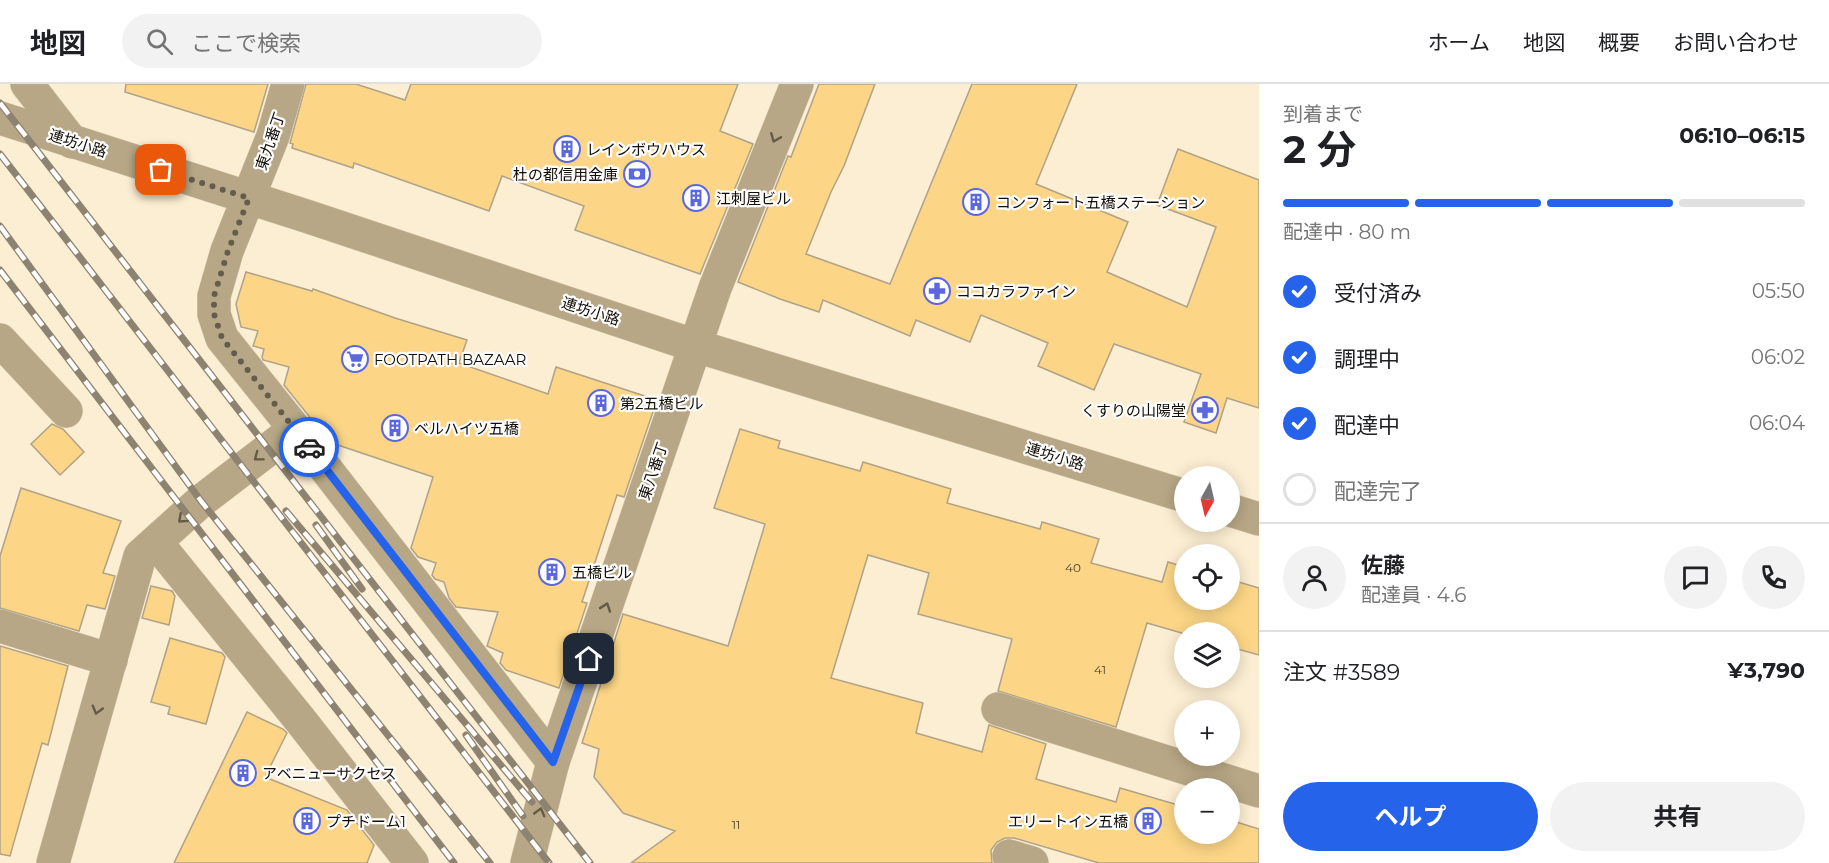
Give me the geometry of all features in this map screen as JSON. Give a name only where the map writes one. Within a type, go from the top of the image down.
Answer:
[{"type":"street","points":[[27,84],[72,142]]},
{"type":"street","name":"東九番丁","points":[[288,84],[273,136],[228,251],[214,296],[214,314],[222,338],[553,762]]},
{"type":"street","name":"東八番丁","points":[[527,863],[553,762],[715,288],[797,84]]},
{"type":"street","name":"連坊小路","points":[[0,118],[696,346],[1174,493]]},
{"type":"street","points":[[0,340],[66,411]]},
{"type":"street","points":[[53,863],[140,556],[201,501],[295,429]]},
{"type":"street","points":[[1240,513],[1259,519]]},
{"type":"street","points":[[156,542],[412,863]]},
{"type":"street","points":[[0,627],[111,660]]},
{"type":"street","points":[[998,709],[1259,791]]},
{"type":"building","points":[[126,84],[268,84],[254,132],[125,92]]},
{"type":"building","points":[[306,84],[356,84],[405,100],[411,84],[738,84],[720,131],[753,144],[700,274],[575,230],[584,206],[502,176],[489,211],[354,163],[353,168],[292,148],[293,144],[290,143]]},
{"type":"building","points":[[819,84],[875,84],[844,166],[806,254],[890,284],[972,84],[1077,84],[1036,184],[1128,222],[1107,272],[1187,307],[1216,227],[1157,205],[1178,149],[1259,180],[1259,408],[1227,398],[1216,433],[1184,422],[1201,374],[1114,344],[1094,390],[1038,366],[1048,343],[981,315],[970,342],[916,320],[910,336],[823,300],[819,312],[738,282]]},
{"type":"building","points":[[246,272],[312,291],[313,289],[467,340],[459,363],[548,394],[556,367],[657,400],[624,497],[617,495],[582,602],[587,603],[559,688],[506,670],[500,663],[503,653],[487,646],[498,612],[456,607],[449,598],[444,582],[435,579],[432,575],[436,563],[418,557],[411,548],[433,477],[329,442],[326,438],[328,430],[316,425],[284,385],[289,367],[263,360],[264,349],[253,346],[258,331],[241,327],[236,304]]},
{"type":"building","points":[[52,424],[63,429],[84,452],[60,475],[31,444]]},
{"type":"building","points":[[740,429],[780,441],[778,448],[860,471],[863,462],[951,489],[947,503],[1040,529],[1042,522],[1099,539],[1091,563],[1162,582],[1168,562],[1174,564],[1174,610],[1240,610],[1240,582],[1259,588],[1259,655],[1240,650],[1240,622],[1174,622],[1174,631],[1147,623],[1116,727],[998,691],[1012,639],[918,614],[929,573],[868,555],[831,678],[923,703],[916,733],[982,752],[989,725],[1046,744],[1036,779],[1116,802],[1120,788],[1174,804],[1174,844],[1240,844],[1240,823],[1259,829],[1259,863],[1099,863],[1014,838],[1005,838],[997,842],[991,850],[992,863],[631,863],[675,831],[623,813],[594,777],[599,749],[582,743],[623,614],[728,646],[765,524],[714,508]]},
{"type":"building","points":[[21,488],[121,521],[103,573],[115,576],[105,609],[87,605],[79,631],[0,608],[0,556]]},
{"type":"building","points":[[151,586],[172,591],[175,596],[169,625],[142,618]]},
{"type":"building","points":[[170,638],[222,653],[225,657],[206,724],[168,714],[170,707],[151,702]]},
{"type":"building","points":[[0,646],[68,666],[48,745],[42,743],[10,856],[0,854]]},
{"type":"building","points":[[247,712],[287,733],[265,777],[347,810],[374,845],[367,863],[174,863]]},
{"type":"railway","points":[[0,103],[590,863]]},
{"type":"railway","points":[[0,154],[549,863]]},
{"type":"railway","points":[[0,226],[201,501],[490,863]]},
{"type":"railway","points":[[0,270],[454,863]]},
{"type":"railway","points":[[286,511],[532,802]]},
{"type":"railway","points":[[316,525],[362,589]]},
{"type":"railway","points":[[466,735],[523,816]]},
{"type":"way so far","points":[[161,170],[249,198],[228,251],[214,296],[214,314],[222,338],[309,447]]},
{"type":"place","name":"レインボウハウス","points":[[567,149]]},
{"type":"place","name":"杜の都信用金庫","points":[[637,174]]},
{"type":"place","name":"江刺屋ビル","points":[[696,198]]},
{"type":"place","name":"コンフォート五橋ステーション","points":[[976,202]]},
{"type":"place","name":"ココカラファイン","points":[[937,291]]},
{"type":"place","name":"FOOTPATH BAZAAR","points":[[355,359]]},
{"type":"place","name":"第2五橋ビル","points":[[601,403]]},
{"type":"place","name":"くすりの山陽堂","points":[[1205,410]]},
{"type":"place","name":"ベルハイツ五橋","points":[[395,428]]},
{"type":"place","name":"五橋ビル","points":[[552,572]]},
{"type":"place","name":"アベニューサクセス","points":[[243,773]]},
{"type":"place","name":"プチドーム1","points":[[307,821]]},
{"type":"place","name":"エリートイン五橋","points":[[1148,821]]},
{"type":"route","points":[[309,447],[553,762],[589,659]]}]
